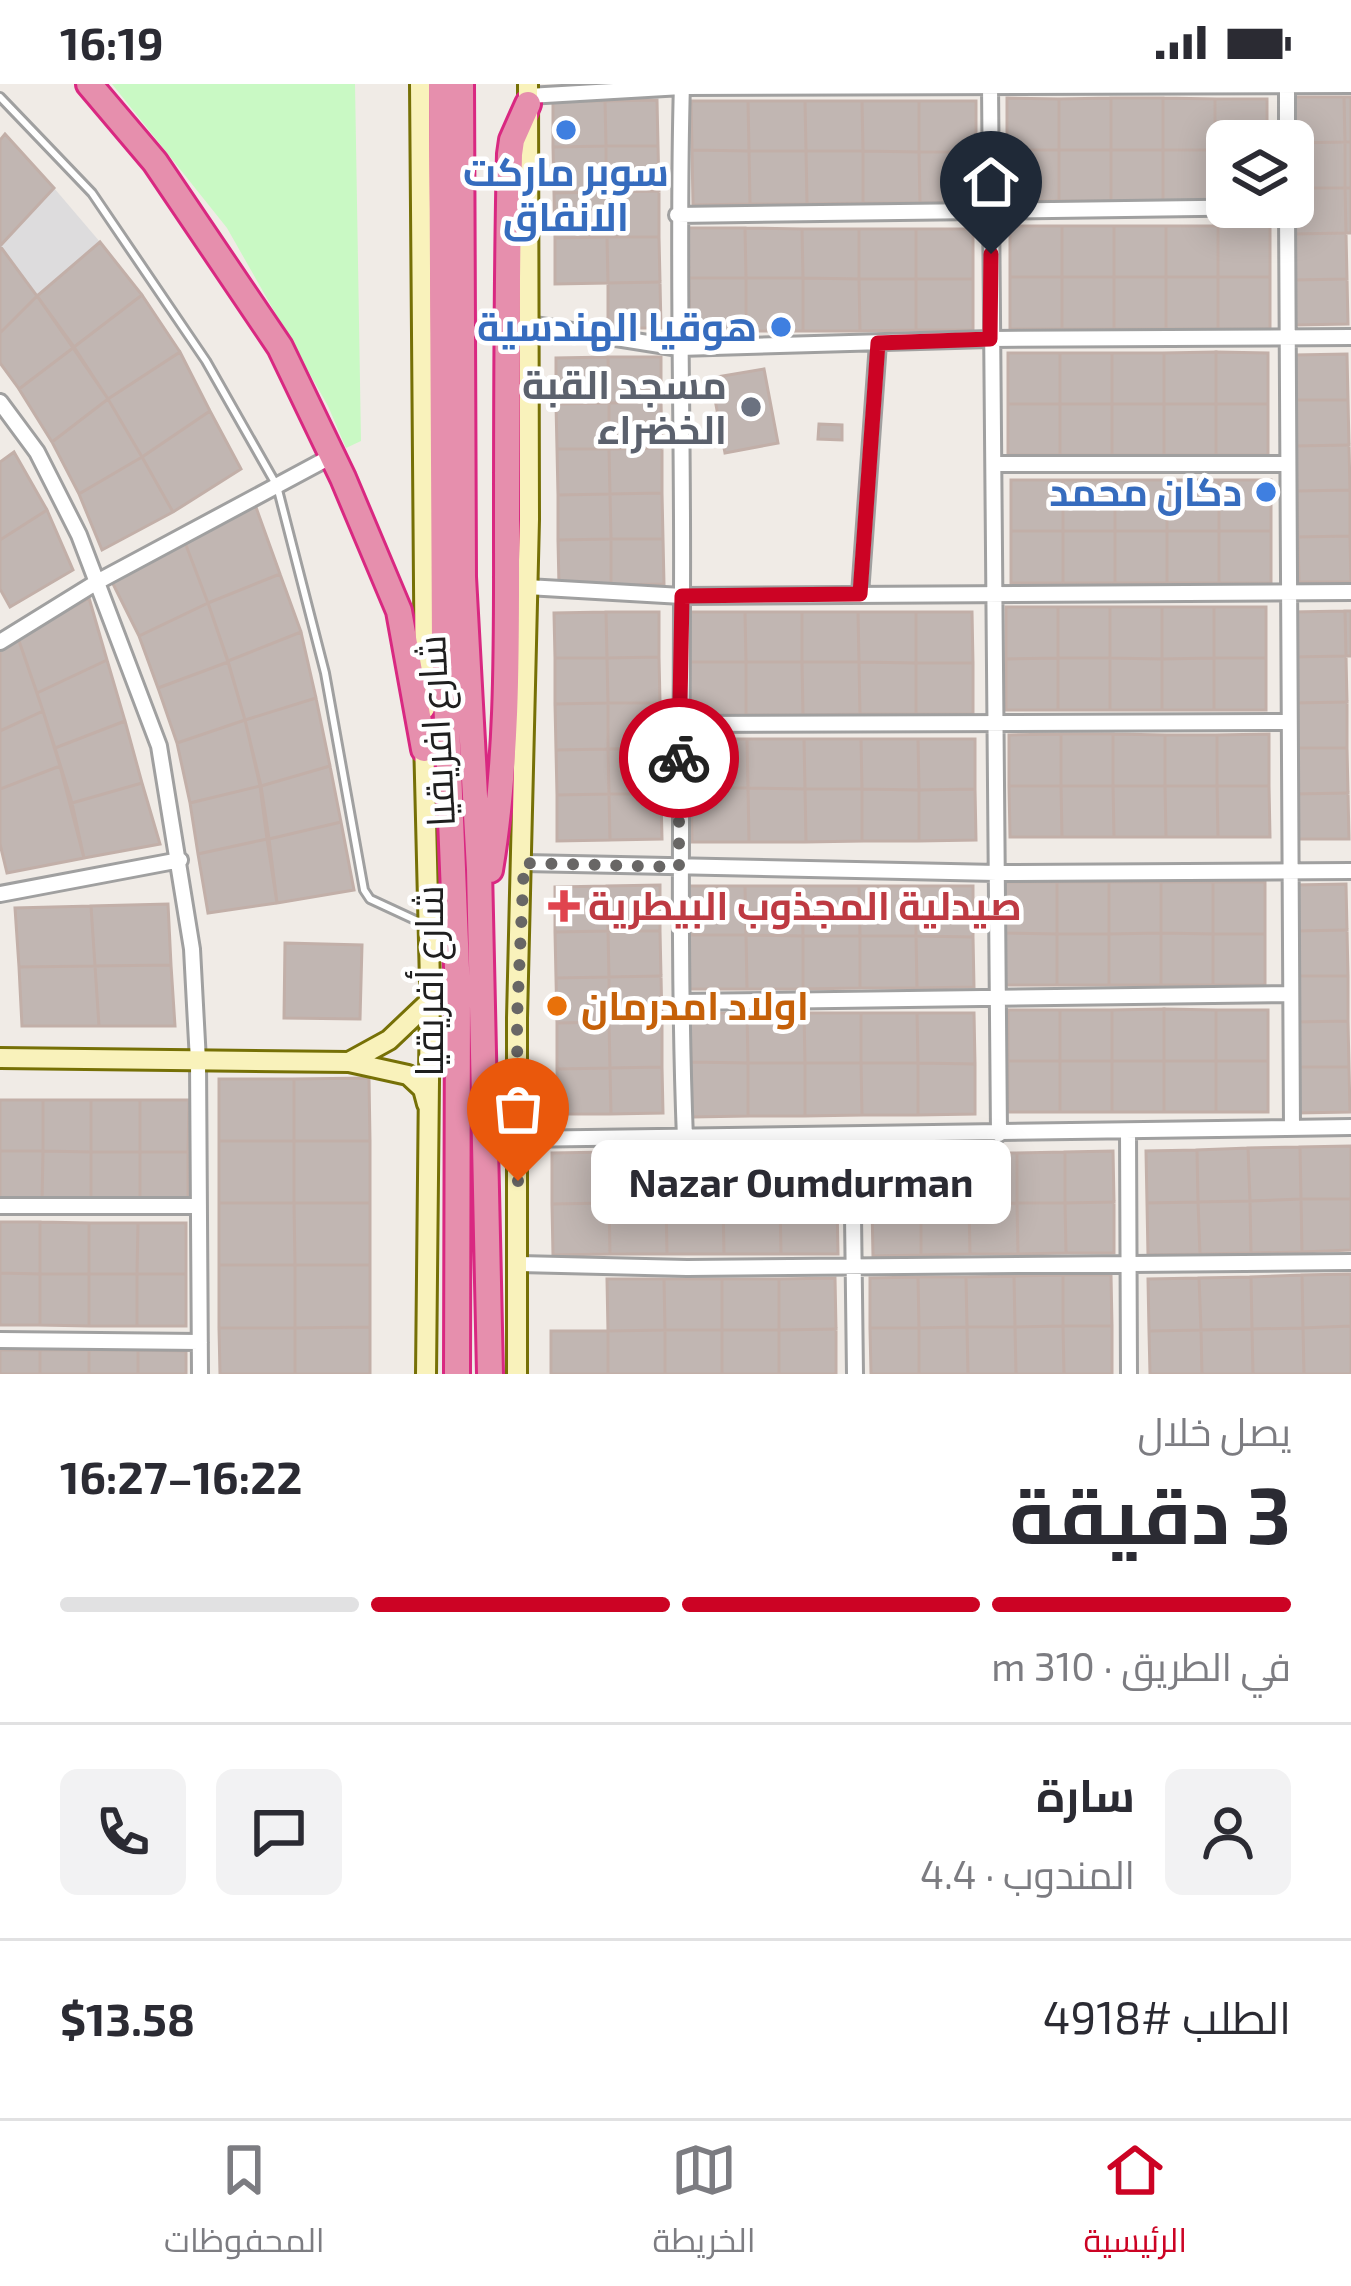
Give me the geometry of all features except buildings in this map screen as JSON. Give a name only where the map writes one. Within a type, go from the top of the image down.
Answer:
[{"type":"highway","points":[[89,84],[155,162],[280,347],[399,611],[424,749]]},
{"type":"highway","name":"شارع افريقيا","points":[[441,84],[481,926],[490,1374]]},
{"type":"highway","name":"شارع افريقيا","points":[[457,1374],[458,993],[444,646],[461,84]]},
{"type":"highway","points":[[481,926],[500,810],[504,718],[511,154],[528,95]]},
{"type":"street","name":"شارع أفريقيا","points":[[420,84],[429,926],[426,1374]]},
{"type":"street","points":[[991,85],[999,1134]]},
{"type":"street","points":[[1287,85],[1287,120]]},
{"type":"street","points":[[517,1374],[528,95],[682,86],[1351,85]]},
{"type":"street","points":[[682,86],[677,215],[680,1002],[685,1139]]},
{"type":"street","points":[[677,215],[1206,208]]},
{"type":"street","points":[[1287,228],[1292,1128]]},
{"type":"street","points":[[528,324],[679,348],[990,339],[1351,337]]},
{"type":"street","points":[[860,594],[878,343]]},
{"type":"street","points":[[0,402],[37,452],[79,535],[159,746],[192,949],[198,1061],[200,1374]]},
{"type":"street","points":[[0,642],[98,582],[332,456]]},
{"type":"street","points":[[994,464],[1288,464]]},
{"type":"street","points":[[527,587],[682,596],[1351,592]]},
{"type":"street","points":[[679,724],[1289,722]]},
{"type":"street","points":[[0,894],[180,860]]},
{"type":"street","points":[[524,863],[997,873],[1351,871]]},
{"type":"street","points":[[680,1002],[1291,994]]},
{"type":"street","points":[[349,1062],[388,1040],[429,1002]]},
{"type":"street","points":[[0,1057],[349,1062],[408,1075],[423,1089],[428,1108]]},
{"type":"street","points":[[516,1139],[1351,1127]]},
{"type":"street","points":[[1128,1131],[1130,1374]]},
{"type":"street","points":[[852,1136],[855,1374]]},
{"type":"street","points":[[0,1206],[199,1206]]},
{"type":"street","points":[[519,1264],[1351,1262]]},
{"type":"street","points":[[0,1340],[200,1342]]},
{"type":"lane","points":[[0,97],[92,193],[206,361],[278,486],[325,673],[364,890],[370,899],[429,926]]},
{"type":"shaded area","points":[[54,188],[100,242],[37,296],[0,246]]},
{"type":"green space","points":[[112,84],[355,84],[361,441],[346,448],[328,406],[227,228]]},
{"type":"way so far","points":[[518,1181],[517,1018],[524,863],[679,867],[679,758]]},
{"type":"place","name":"سوبر ماركت الانفاق","points":[[566,130]]},
{"type":"place","name":"هوقيا الهندسية","points":[[781,327]]},
{"type":"place","name":"مسجد القبة الخضراء","points":[[751,407]]},
{"type":"place","name":"دكان محمد","points":[[1266,492]]},
{"type":"place","name":"صيدلية المجذوب البيطرية","points":[[564,906]]},
{"type":"place","name":"اولاد امدرمان","points":[[557,1006]]},
{"type":"place","name":"Nazar Oumdurman","points":[[518,1181]]},
{"type":"route","points":[[679,758],[682,596],[860,594],[878,343],[990,339],[991,254]]}]
